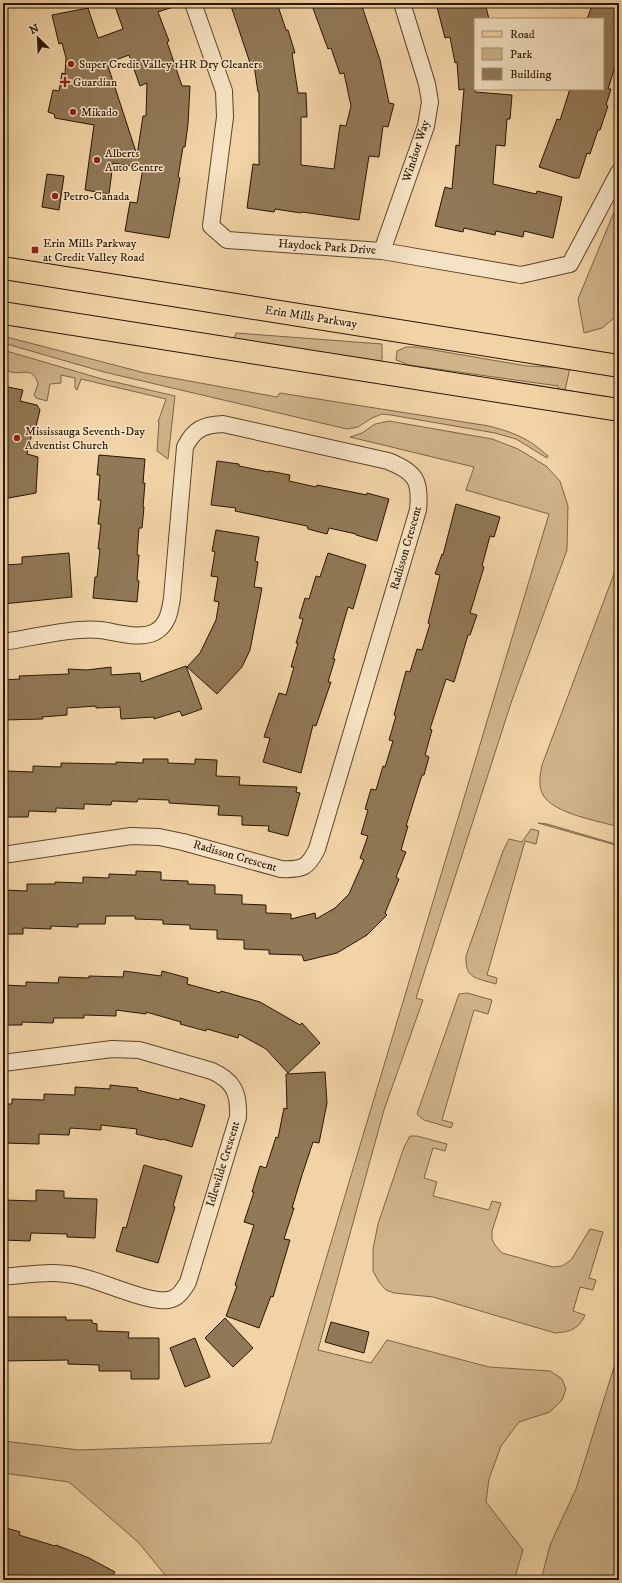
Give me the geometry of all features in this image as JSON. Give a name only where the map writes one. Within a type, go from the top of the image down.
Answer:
[{"type":"main road","name":"Erin Mills Parkway","points":[[3,268],[619,366]]},
{"type":"main road","points":[[3,313],[619,410]]},
{"type":"street","name":"Haydock Park Drive","points":[[193,3],[224,91],[225,117],[211,226],[227,240],[382,251],[521,275],[570,264],[619,172]]},
{"type":"street","name":"Windsor Way","points":[[382,251],[426,126],[430,102],[427,84],[402,3]]},
{"type":"street","name":"Radisson Crescent","points":[[3,642],[72,631],[91,630],[143,635],[154,632],[164,625],[170,614],[172,598],[185,447],[190,436],[198,429],[211,424],[223,424],[388,461],[403,467],[414,476],[420,493],[418,510],[319,842],[311,861],[303,867],[293,870],[281,869],[183,842],[159,837],[131,836],[3,854]]},
{"type":"street","name":"Idlewilde Crescent","points":[[3,1063],[112,1049],[140,1050],[212,1071],[220,1075],[230,1081],[235,1090],[239,1104],[238,1117],[188,1282],[181,1294],[169,1300],[154,1300],[82,1277],[52,1272],[3,1277]]},
{"type":"green space","points":[[619,200],[619,314],[602,328],[584,333],[578,299]]},
{"type":"green space","points":[[236,333],[382,344],[382,362],[234,339]]},
{"type":"green space","points":[[3,336],[145,373],[277,397],[280,393],[489,426],[527,440],[548,456],[547,458],[516,439],[495,433],[391,415],[382,414],[372,418],[358,427],[347,429],[104,372],[3,343]]},
{"type":"green space","points":[[406,347],[416,347],[527,366],[570,368],[565,390],[559,390],[558,386],[409,365],[396,360],[397,351]]},
{"type":"green space","points":[[3,350],[102,379],[175,396],[168,459],[157,451],[158,422],[166,399],[81,379],[77,390],[75,388],[75,378],[61,375],[61,383],[50,384],[47,401],[36,398],[34,395],[38,384],[36,378],[27,372],[15,373],[8,371],[3,367]]},
{"type":"green space","points":[[389,421],[492,439],[518,449],[546,466],[560,481],[568,506],[567,550],[512,700],[416,998],[423,1000],[384,1110],[318,1350],[371,1363],[387,1340],[489,1367],[550,1371],[562,1379],[566,1389],[562,1400],[550,1412],[519,1422],[501,1446],[489,1479],[486,1502],[523,1550],[514,1580],[169,1580],[139,1543],[69,1482],[3,1473],[3,1441],[79,1450],[271,1443],[549,514],[466,490],[474,467],[350,437],[362,433],[375,424]]},
{"type":"green space","points":[[619,552],[619,827],[578,816],[557,807],[549,802],[543,795],[540,788],[540,780],[542,765],[614,574]]},
{"type":"green space","points":[[538,823],[547,824],[619,846]]},
{"type":"green space","points":[[531,829],[539,831],[536,844],[525,841],[487,975],[497,978],[496,984],[477,979],[467,969],[466,956],[503,851],[509,839],[522,842]]},
{"type":"green space","points":[[467,993],[492,1000],[488,1014],[474,1010],[442,1120],[453,1123],[451,1128],[424,1120],[417,1114],[459,994]]},
{"type":"green space","points":[[410,1136],[417,1136],[447,1144],[445,1151],[433,1148],[424,1178],[437,1182],[433,1196],[489,1210],[492,1201],[501,1203],[492,1231],[492,1239],[502,1253],[553,1267],[562,1266],[571,1260],[590,1229],[603,1232],[589,1278],[596,1280],[593,1290],[580,1287],[573,1311],[585,1315],[577,1327],[570,1331],[555,1333],[433,1297],[394,1293],[386,1290],[379,1282],[373,1271],[373,1249],[378,1224],[404,1147]]},
{"type":"green space","points":[[619,1351],[619,1580],[541,1580],[550,1545],[576,1489]]},
{"type":"building","points":[[114,3],[179,3],[179,5],[158,12],[169,41],[167,42],[182,86],[190,86],[185,147],[183,147],[178,177],[180,178],[169,238],[125,231],[130,202],[137,203],[143,168],[113,163],[109,194],[85,190],[94,125],[55,118],[54,114],[48,112],[53,90],[59,91],[62,73],[65,74],[66,58],[62,43],[59,44],[52,15],[88,8],[98,38],[123,29]],"holes":[[[129,55],[140,86],[147,83],[146,116],[143,116],[137,155],[107,63]]]},
{"type":"building","points":[[230,3],[277,3],[286,30],[288,30],[295,53],[292,53],[298,93],[306,93],[307,117],[301,117],[301,165],[334,169],[340,125],[346,126],[351,106],[344,73],[340,74],[331,48],[328,49],[311,3],[361,3],[380,60],[389,103],[394,104],[388,127],[383,126],[379,157],[369,156],[359,220],[275,209],[274,212],[247,208],[253,164],[259,165],[259,92],[254,65],[251,66]]},
{"type":"building","points":[[436,3],[485,3],[489,18],[474,18],[474,90],[475,92],[512,95],[510,119],[507,119],[505,146],[496,145],[493,184],[536,194],[537,191],[562,197],[553,238],[524,231],[523,237],[496,231],[495,235],[464,228],[463,232],[435,226],[445,187],[452,189],[456,145],[459,146],[464,89],[459,90],[457,62],[455,63],[450,37],[445,38]]},
{"type":"building","points":[[593,3],[619,3],[619,54],[608,89],[611,89],[606,105],[608,106],[590,154],[587,153],[579,178],[574,178],[539,167],[557,119],[560,120],[570,90],[604,90],[604,18],[587,18]]},
{"type":"building","points":[[47,174],[64,176],[59,210],[42,207]]},
{"type":"building","name":"Mississauga Seventh-Day Adventist Church","points":[[3,386],[23,390],[20,401],[37,405],[40,410],[35,430],[33,429],[27,454],[38,457],[36,493],[3,499]]},
{"type":"building","points":[[99,455],[145,459],[143,483],[145,483],[144,507],[142,528],[139,528],[137,555],[139,555],[137,580],[139,581],[137,602],[93,598],[100,549],[98,549],[101,524],[98,524],[101,500],[98,500],[100,475],[97,475]]},
{"type":"building","points":[[217,461],[290,475],[289,481],[316,487],[317,485],[367,495],[367,493],[389,499],[377,541],[356,534],[329,528],[327,534],[308,529],[307,526],[235,511],[236,508],[211,505]]},
{"type":"building","points":[[456,504],[500,517],[494,537],[490,536],[482,566],[484,567],[470,613],[477,615],[470,635],[468,635],[454,682],[446,679],[430,729],[432,730],[425,755],[429,757],[406,826],[408,826],[401,850],[406,852],[396,877],[399,879],[385,913],[387,915],[367,935],[337,953],[304,961],[302,955],[269,954],[269,950],[244,949],[244,940],[217,939],[217,930],[190,929],[190,925],[163,924],[163,920],[135,919],[135,916],[106,916],[105,924],[78,924],[78,927],[51,926],[51,929],[23,928],[23,934],[3,934],[3,890],[27,891],[27,884],[55,884],[55,882],[83,883],[83,877],[109,878],[109,874],[136,875],[136,871],[161,872],[161,880],[188,881],[188,884],[215,885],[215,894],[242,895],[242,904],[266,905],[266,913],[291,914],[291,919],[315,913],[316,919],[335,908],[349,894],[364,860],[360,858],[368,836],[361,834],[368,810],[365,809],[371,789],[376,790],[383,766],[385,767],[393,741],[389,740],[406,671],[410,672],[417,649],[422,650],[430,624],[428,623],[440,575],[435,574],[442,554],[443,555]]},
{"type":"building","points":[[216,530],[259,537],[255,561],[258,562],[254,587],[262,588],[250,650],[242,667],[217,694],[187,667],[200,653],[216,620],[219,602],[214,601],[218,577],[211,576],[215,552],[212,551]]},
{"type":"building","points":[[69,553],[72,597],[3,604],[3,565],[22,564],[22,557]]},
{"type":"building","points":[[328,553],[366,565],[353,609],[348,607],[333,659],[335,659],[328,682],[331,682],[316,726],[313,725],[301,773],[263,762],[270,738],[264,737],[279,693],[286,695],[294,667],[291,667],[303,619],[299,618],[305,598],[309,599],[316,576],[320,577]]},
{"type":"building","points":[[186,666],[202,709],[182,716],[180,711],[154,719],[154,717],[121,719],[120,707],[96,708],[96,706],[67,708],[67,715],[42,717],[43,719],[3,720],[3,680],[20,679],[19,676],[69,674],[68,669],[87,670],[111,667],[111,675],[140,673],[141,682]]},
{"type":"building","points":[[143,759],[168,759],[168,763],[195,764],[195,759],[217,760],[216,776],[240,777],[239,785],[297,787],[296,792],[300,793],[288,836],[268,831],[269,826],[242,825],[242,816],[218,815],[219,806],[169,803],[169,800],[138,799],[137,802],[112,801],[111,805],[84,804],[84,809],[56,808],[56,812],[29,811],[28,817],[5,817],[6,771],[33,772],[33,766],[61,767],[61,763],[143,763]]},
{"type":"building","points":[[124,971],[161,976],[162,971],[188,978],[187,984],[220,993],[221,991],[260,1002],[300,1025],[302,1023],[320,1043],[288,1073],[266,1049],[239,1034],[238,1038],[207,1029],[206,1031],[146,1012],[146,1014],[116,1010],[116,1016],[84,1015],[84,1018],[54,1018],[53,1023],[22,1022],[22,1025],[3,1025],[3,985],[26,986],[26,982],[58,983],[59,977],[123,977]]},
{"type":"building","points":[[325,1072],[327,1103],[319,1143],[313,1142],[302,1175],[292,1208],[294,1208],[284,1239],[290,1240],[273,1297],[271,1296],[259,1328],[226,1316],[237,1286],[235,1285],[254,1225],[244,1222],[254,1192],[252,1192],[260,1166],[266,1168],[276,1137],[278,1138],[284,1108],[287,1109],[286,1074]]},
{"type":"building","points":[[110,1085],[138,1088],[137,1090],[179,1100],[180,1098],[205,1105],[192,1147],[136,1134],[137,1129],[101,1125],[101,1130],[70,1128],[69,1135],[39,1134],[39,1144],[3,1143],[3,1104],[12,1104],[12,1099],[44,1100],[44,1094],[75,1095],[75,1087],[110,1089]]},
{"type":"building","points":[[144,1165],[182,1176],[173,1206],[175,1207],[158,1263],[116,1251],[123,1227],[126,1228]]},
{"type":"building","points":[[36,1190],[64,1191],[64,1198],[97,1199],[95,1238],[67,1237],[67,1234],[31,1233],[30,1241],[3,1240],[4,1200],[36,1201]]},
{"type":"building","points":[[7,1317],[66,1317],[66,1320],[92,1320],[92,1323],[97,1324],[97,1331],[129,1332],[128,1338],[159,1338],[159,1379],[131,1379],[131,1371],[99,1371],[99,1365],[68,1364],[68,1360],[3,1361],[3,1322],[7,1322]]},
{"type":"building","points":[[225,1318],[253,1348],[233,1367],[205,1338]]},
{"type":"building","points":[[331,1322],[369,1332],[364,1353],[325,1342]]},
{"type":"building","points":[[195,1338],[210,1377],[185,1387],[170,1348]]},
{"type":"building","points":[[3,1527],[20,1532],[19,1535],[55,1546],[56,1545],[89,1558],[115,1572],[110,1580],[19,1580],[10,1577],[11,1575],[3,1573]]},
{"type":"place","name":"Super Credit Valley 1HR Dry Cleaners","points":[[71,64]]},
{"type":"place","name":"Guardian","points":[[65,82]]},
{"type":"place","name":"Mikado","points":[[73,112]]},
{"type":"place","name":"Alberts Auto Centre","points":[[97,160]]},
{"type":"place","name":"Petro-Canada","points":[[55,196]]},
{"type":"place","name":"Erin Mills Parkway at Credit Valley Road","points":[[35,250]]},
{"type":"place","name":"Mississauga Seventh-Day Adventist Church","points":[[17,438]]}]
